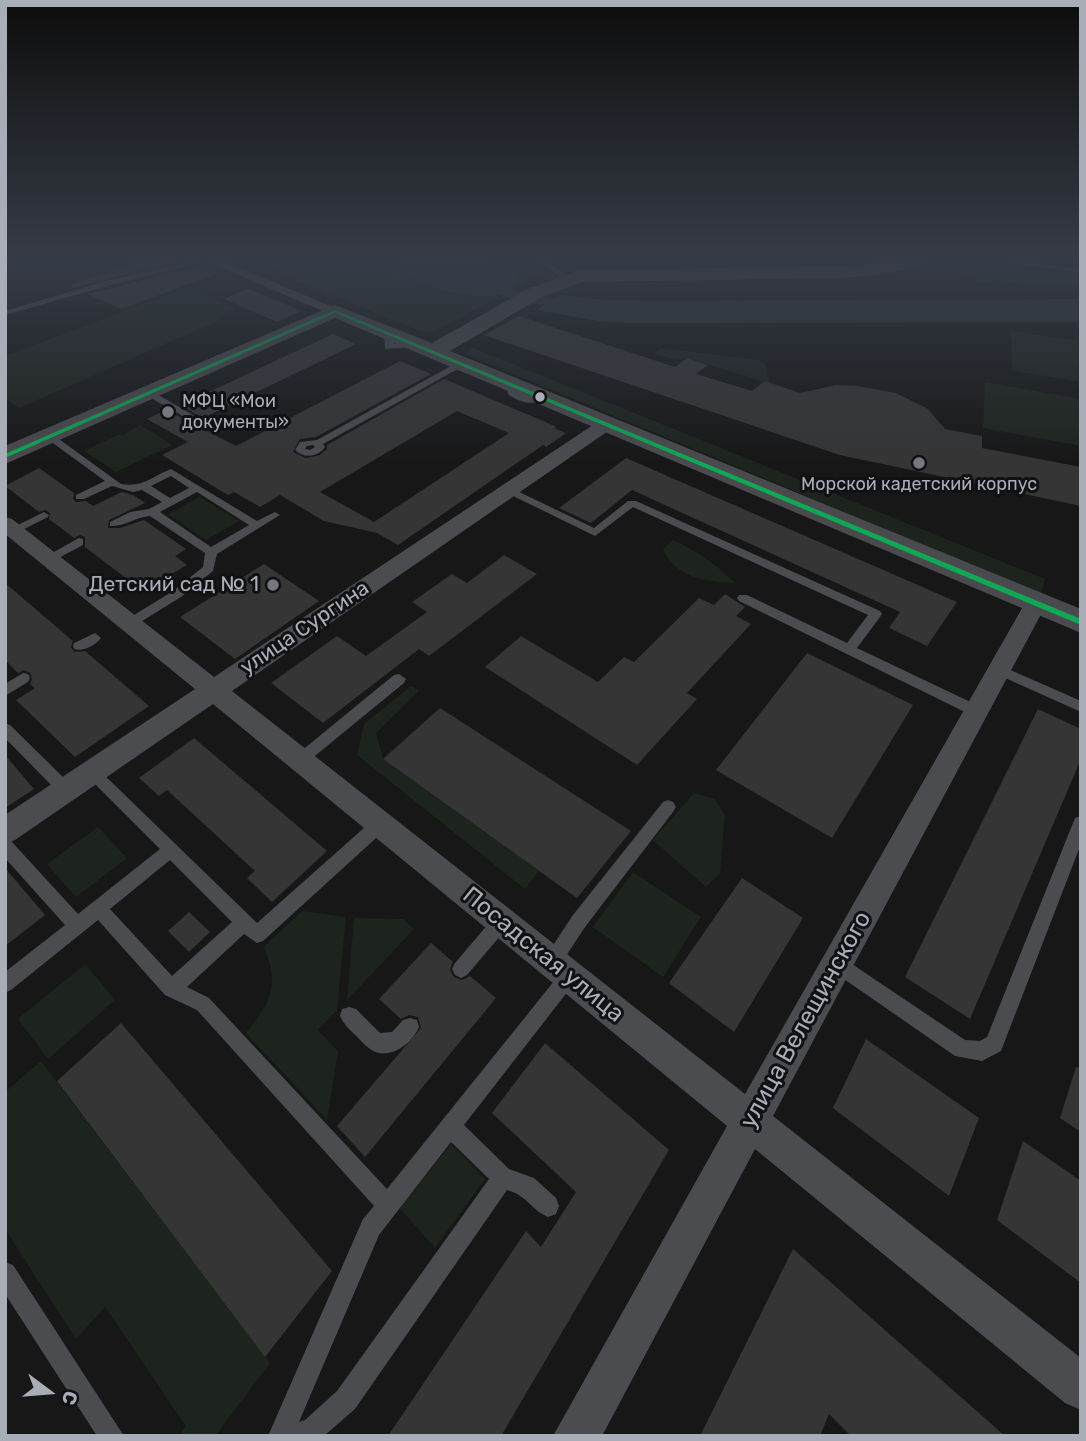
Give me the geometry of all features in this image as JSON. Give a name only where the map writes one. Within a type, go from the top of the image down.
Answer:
[{"type":"main road","points":[[5,456],[292,329]]},
{"type":"main road","points":[[379,329],[1081,622]]},
{"type":"main road","points":[[423,348],[463,329]]},
{"type":"street","name":"улица Сургина","points":[[5,831],[605,425]]},
{"type":"street","name":"Посадская улица","points":[[10,526],[1081,1387]]},
{"type":"street","name":"улица Велещинского","points":[[576,1436],[1036,603]]},
{"type":"lane","points":[[318,443],[460,364]]},
{"type":"lane","points":[[146,392],[198,421]]},
{"type":"lane","points":[[49,436],[112,482],[132,489],[171,472],[256,525]]},
{"type":"lane","points":[[80,498],[112,482]]},
{"type":"lane","points":[[144,486],[170,503]]},
{"type":"lane","points":[[114,524],[134,514],[152,512],[197,488]]},
{"type":"lane","points":[[509,490],[595,533],[632,503],[876,614],[849,649]]},
{"type":"lane","points":[[152,512],[211,552]]},
{"type":"lane","points":[[211,552],[275,514]]},
{"type":"lane","points":[[10,526],[44,515]]},
{"type":"lane","points":[[49,558],[79,542]]},
{"type":"lane","points":[[130,623],[177,594],[209,568],[211,552]]},
{"type":"lane","points":[[743,598],[976,711]]},
{"type":"lane","points":[[79,646],[95,638]]},
{"type":"lane","points":[[999,670],[1081,707]]},
{"type":"lane","points":[[6,688],[23,678]]},
{"type":"lane","points":[[300,760],[399,679]]},
{"type":"lane","points":[[5,729],[66,790]]},
{"type":"lane","points":[[92,772],[257,935],[380,824]]},
{"type":"lane","points":[[280,1436],[371,1227],[450,1126],[561,969],[579,921],[668,807]]},
{"type":"lane","points":[[837,964],[962,1049],[982,1051],[994,1044],[1081,823]]},
{"type":"lane","points":[[5,846],[78,926]]},
{"type":"lane","points":[[5,984],[171,850]]},
{"type":"lane","points":[[99,909],[172,989],[203,1004],[388,1206]]},
{"type":"lane","points":[[172,989],[245,922]]},
{"type":"lane","points":[[461,969],[502,922]]},
{"type":"lane","points":[[349,1016],[377,1043],[397,1041],[410,1027]]},
{"type":"lane","points":[[450,1126],[503,1178],[527,1185],[548,1206]]},
{"type":"lane","points":[[295,1436],[313,1429],[346,1400],[503,1178]]},
{"type":"lane","points":[[5,1273],[112,1436]]},
{"type":"shaded area","points":[[76,329],[199,329],[19,408],[5,398],[5,356]]},
{"type":"shaded area","points":[[415,329],[438,329],[435,331],[422,332]]},
{"type":"shaded area","points":[[1011,331],[1081,341],[1081,382],[1012,371]]},
{"type":"shaded area","points":[[471,347],[1045,579],[1041,594],[466,354]]},
{"type":"shaded area","points":[[661,348],[759,360],[766,365],[770,384],[688,358],[677,360],[654,354]]},
{"type":"shaded area","points":[[985,382],[1081,399],[1081,446],[983,428]]},
{"type":"shaded area","points":[[140,425],[172,445],[116,472],[84,451],[120,434],[122,436]]},
{"type":"shaded area","points":[[200,497],[239,521],[206,540],[168,514]]},
{"type":"shaded area","points":[[673,540],[706,558],[735,583],[703,579],[675,566],[663,549]]},
{"type":"shaded area","points":[[411,686],[419,691],[376,733],[383,759],[539,871],[525,889],[357,755],[364,724]]},
{"type":"shaded area","points":[[694,793],[715,799],[725,815],[720,873],[706,887],[653,840]]},
{"type":"shaded area","points":[[98,827],[127,858],[76,897],[47,864]]},
{"type":"shaded area","points":[[633,872],[701,917],[663,977],[593,927]]},
{"type":"shaded area","points":[[302,911],[346,917],[337,1010],[318,1030],[338,1051],[327,1120],[246,1033],[262,1012],[270,993],[271,972],[264,947]]},
{"type":"shaded area","points":[[354,918],[403,919],[414,929],[347,1000]]},
{"type":"shaded area","points":[[85,964],[115,1000],[48,1059],[18,1019]]},
{"type":"shaded area","points":[[41,1061],[270,1363],[215,1436],[179,1436],[186,1426],[105,1307],[76,1339],[5,1229],[5,1092]]},
{"type":"shaded area","points":[[451,1144],[485,1179],[435,1248],[400,1208]]},
{"type":"building","points":[[495,329],[560,329],[675,367],[687,358],[708,365],[696,374],[752,391],[765,381],[800,393],[836,385],[896,393],[928,409],[945,429],[982,436],[982,448],[1081,467],[1081,506],[840,455],[484,335]]},
{"type":"building","points":[[333,334],[356,344],[203,418],[181,405]]},
{"type":"building","points":[[400,361],[431,374],[316,437],[300,439],[293,452],[306,458],[320,455],[327,449],[327,445],[444,379],[566,433],[546,447],[543,445],[398,545],[377,533],[324,521],[280,495],[260,507],[234,492],[228,495],[162,455],[188,442],[147,419],[166,410],[236,446]],"holes":[[[457,411],[509,433],[374,522],[320,492]]]},
{"type":"building","points":[[626,458],[957,602],[927,646],[889,628],[900,612],[632,490],[591,523],[559,508]]},
{"type":"building","points":[[39,468],[74,493],[73,499],[76,502],[86,501],[93,506],[122,492],[133,495],[145,503],[109,520],[108,528],[120,528],[144,520],[186,549],[175,556],[187,565],[143,591],[85,547],[85,537],[80,535],[74,538],[49,519],[50,513],[45,510],[39,512],[5,486]]},
{"type":"building","points":[[504,555],[537,574],[429,656],[419,649],[323,723],[271,683],[337,636],[366,656],[427,612],[412,602],[452,574],[467,583]]},
{"type":"building","points":[[264,564],[319,601],[235,659],[180,617]]},
{"type":"building","points":[[5,583],[73,641],[71,647],[74,652],[85,651],[149,706],[75,757],[16,700],[35,688],[30,684],[30,673],[24,670],[18,673],[5,660]]},
{"type":"building","points":[[725,594],[745,607],[736,616],[751,624],[687,693],[697,699],[637,765],[485,667],[521,636],[598,682],[624,657],[634,662],[699,598],[714,605]]},
{"type":"building","points":[[807,653],[913,705],[832,838],[716,770]]},
{"type":"building","points":[[440,708],[631,831],[577,898],[383,759]]},
{"type":"building","points":[[1038,709],[1081,729],[1081,759],[970,1019],[905,977]]},
{"type":"building","points":[[194,738],[327,851],[272,902],[247,878],[255,871],[167,790],[159,796],[139,778]]},
{"type":"building","points":[[5,755],[34,789],[5,808]]},
{"type":"building","points":[[5,868],[45,915],[5,946]]},
{"type":"building","points":[[742,878],[803,918],[734,1032],[669,983]]},
{"type":"building","points":[[189,912],[210,932],[189,952],[168,931]]},
{"type":"building","points":[[431,943],[453,962],[450,970],[454,977],[462,980],[470,976],[496,998],[365,1157],[337,1126],[421,1028],[418,1017],[409,1015],[401,1019],[379,999]]},
{"type":"building","points":[[121,1023],[332,1271],[265,1357],[57,1081]]},
{"type":"building","points":[[866,1039],[979,1118],[949,1196],[833,1108]]},
{"type":"building","points":[[545,1043],[669,1150],[501,1436],[388,1436],[526,1231],[541,1247],[576,1192],[492,1113]]},
{"type":"building","points":[[1076,1067],[1081,1068],[1081,1132],[1060,1118]]},
{"type":"building","points":[[1023,1141],[1081,1181],[1081,1283],[997,1220]]},
{"type":"building","points":[[793,1249],[1005,1436],[851,1436],[829,1414],[820,1436],[700,1436]]},
{"type":"transit line","points":[[5,456],[293,329]]},
{"type":"transit line","points":[[379,329],[1081,622]]},
{"type":"place","name":"МФЦ «Мои документы»","points":[[168,412]]},
{"type":"place","name":"Морской кадетский корпус","points":[[919,463]]},
{"type":"place","name":"Детский сад № 1","points":[[273,585]]}]
